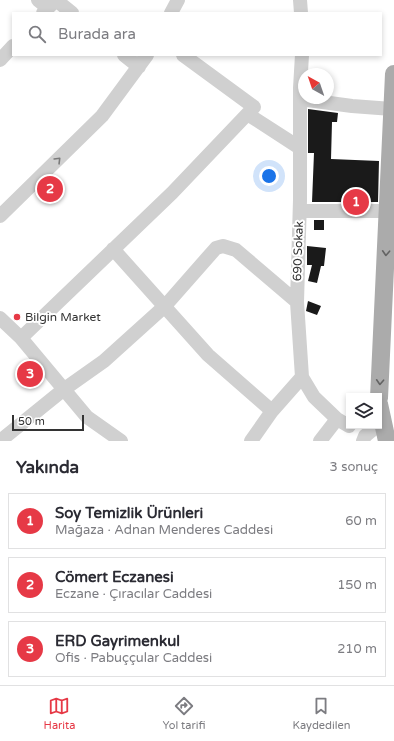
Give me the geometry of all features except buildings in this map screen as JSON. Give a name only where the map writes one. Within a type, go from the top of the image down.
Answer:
[{"type":"main road","points":[[379,393],[394,74]]},
{"type":"main road","points":[[382,429],[386,441]]},
{"type":"street","points":[[172,12],[178,0]]},
{"type":"street","points":[[300,0],[301,12]]},
{"type":"street","points":[[48,4],[69,12]]},
{"type":"street","points":[[0,60],[12,47]]},
{"type":"street","points":[[125,56],[139,67]]},
{"type":"street","points":[[0,216],[102,116],[147,56]]},
{"type":"street","points":[[21,338],[113,249],[248,115],[254,107],[184,56]]},
{"type":"street","name":"690 Sokak","points":[[301,68],[302,56]]},
{"type":"street","name":"690 Sokak","points":[[300,104],[300,211],[297,302],[302,377],[314,397],[345,424],[364,438]]},
{"type":"street","points":[[334,104],[392,108]]},
{"type":"street","points":[[248,115],[300,148]]},
{"type":"street","points":[[300,211],[388,211]]},
{"type":"street","points":[[0,441],[63,390],[104,361],[165,306],[216,248],[223,246],[236,250],[297,302]]},
{"type":"street","points":[[113,249],[208,355],[272,411]]},
{"type":"street","points":[[0,318],[21,338],[87,417],[121,441]]},
{"type":"street","points":[[251,441],[272,411],[302,377]]},
{"type":"street","points":[[320,441],[345,424]]},
{"type":"street","points":[[364,438],[374,429]]},
{"type":"place","name":"Cömert Eczanesi","points":[[50,189]]},
{"type":"place","name":"Soy Temizlik Ürünleri","points":[[356,202]]},
{"type":"place","name":"Bilgin Market","points":[[17,317]]},
{"type":"place","name":"ERD Gayrimenkul","points":[[30,374]]}]
